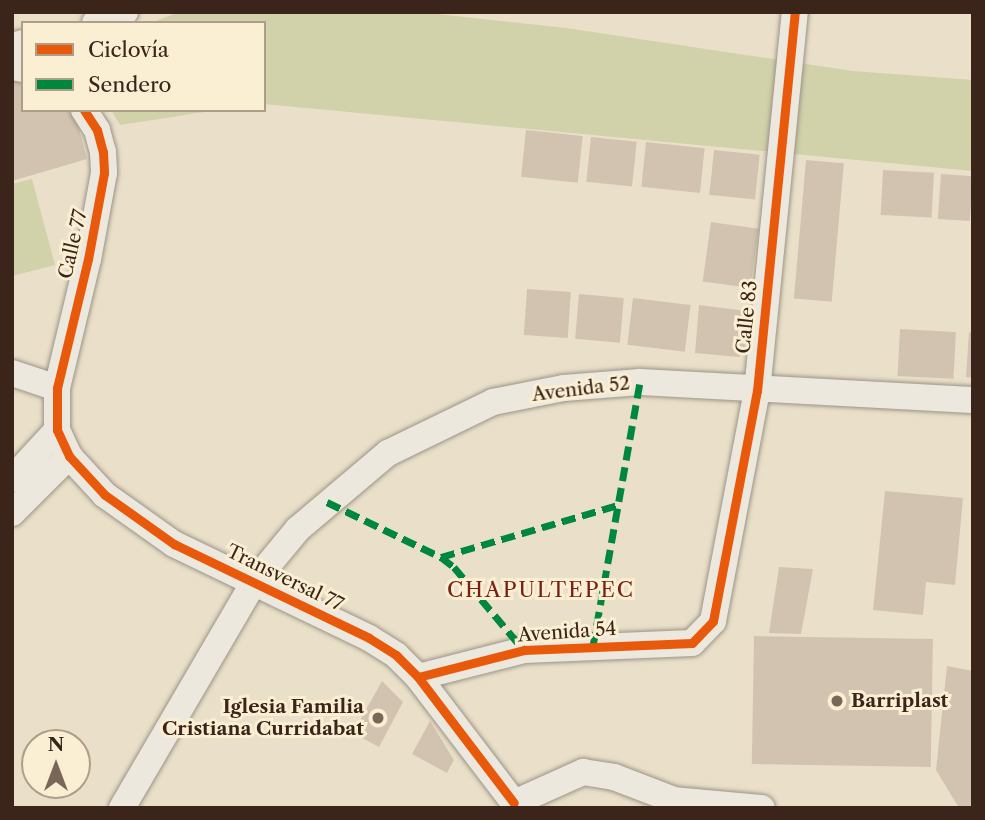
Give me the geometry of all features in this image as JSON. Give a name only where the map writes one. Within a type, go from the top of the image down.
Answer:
[{"type":"street","points":[[100,21],[125,12]]},
{"type":"street","name":"Calle 83","points":[[713,621],[757,391],[795,12]]},
{"type":"street","name":"Calle 77","points":[[57,388],[102,195],[103,152],[97,130],[85,112]]},
{"type":"street","points":[[12,373],[57,388]]},
{"type":"street","name":"Avenida 52","points":[[122,808],[254,582],[298,529],[388,453],[493,402],[564,388],[640,382],[757,391],[973,400]]},
{"type":"street","name":"Transversal 77","points":[[57,388],[57,430],[69,456],[105,495],[174,544],[369,638],[396,655],[418,677],[512,805]]},
{"type":"street","points":[[12,479],[57,430]]},
{"type":"street","points":[[12,513],[69,456]]},
{"type":"street","name":"Avenida 54","points":[[418,677],[524,650],[692,642],[713,621]]},
{"type":"street","points":[[512,805],[583,772],[614,777],[674,800],[762,808]]},
{"type":"green space","points":[[179,12],[419,12],[566,28],[853,71],[973,80],[973,171],[266,104],[266,21],[156,21]]},
{"type":"green space","points":[[112,112],[204,112],[120,125]]},
{"type":"green space","points":[[32,179],[55,265],[12,276],[12,184]]},
{"type":"building","points":[[21,75],[21,112],[75,112],[87,159],[12,181],[12,76]]},
{"type":"building","points":[[526,130],[583,136],[578,183],[521,177]]},
{"type":"building","points":[[591,137],[637,142],[632,187],[586,182]]},
{"type":"building","points":[[646,142],[705,148],[700,193],[641,187]]},
{"type":"building","points":[[714,150],[760,155],[755,200],[709,195]]},
{"type":"building","points":[[806,160],[844,163],[832,302],[794,298]]},
{"type":"building","points":[[883,170],[934,173],[932,218],[881,215]]},
{"type":"building","points":[[941,174],[973,176],[970,221],[938,219]]},
{"type":"building","points":[[711,222],[759,229],[750,288],[703,281]]},
{"type":"building","points":[[527,289],[571,292],[568,338],[524,335]]},
{"type":"building","points":[[579,294],[624,298],[620,343],[575,339]]},
{"type":"building","points":[[633,298],[691,305],[685,352],[627,345]]},
{"type":"building","points":[[699,305],[746,311],[744,353],[739,357],[695,353]]},
{"type":"building","points":[[900,329],[956,332],[953,379],[898,376]]},
{"type":"building","points":[[969,332],[973,333],[973,378],[966,377]]},
{"type":"building","points":[[885,491],[963,498],[955,585],[926,582],[923,615],[873,610]]},
{"type":"building","points":[[779,567],[813,569],[801,634],[769,633]]},
{"type":"building","name":"Barriplast","points":[[754,636],[933,639],[931,767],[752,764]]},
{"type":"building","points":[[947,666],[973,671],[973,808],[959,808],[936,770]]},
{"type":"building","name":"Iglesia Familia Cristiana Curridabat","points":[[382,681],[403,702],[379,747],[353,733]]},
{"type":"building","points":[[430,721],[454,760],[447,773],[412,754]]},
{"type":"marked path","points":[[593,646],[640,382]]},
{"type":"marked path","points":[[327,502],[441,557],[454,567],[524,650]]},
{"type":"marked path","points":[[441,557],[618,505]]},
{"type":"cycle path","points":[[418,677],[524,650],[692,643],[713,621],[757,391],[795,12]]},
{"type":"cycle path","points":[[85,112],[97,130],[103,152],[104,173],[88,259],[57,388],[57,430],[69,456],[105,495],[174,544],[369,638],[396,655],[418,677],[514,803]]},
{"type":"place","name":"Barriplast","points":[[837,701]]},
{"type":"place","name":"Iglesia Familia Cristiana Curridabat","points":[[378,718]]},
{"type":"district","name":"CHAPULTEPEC","points":[[541,590]]}]
